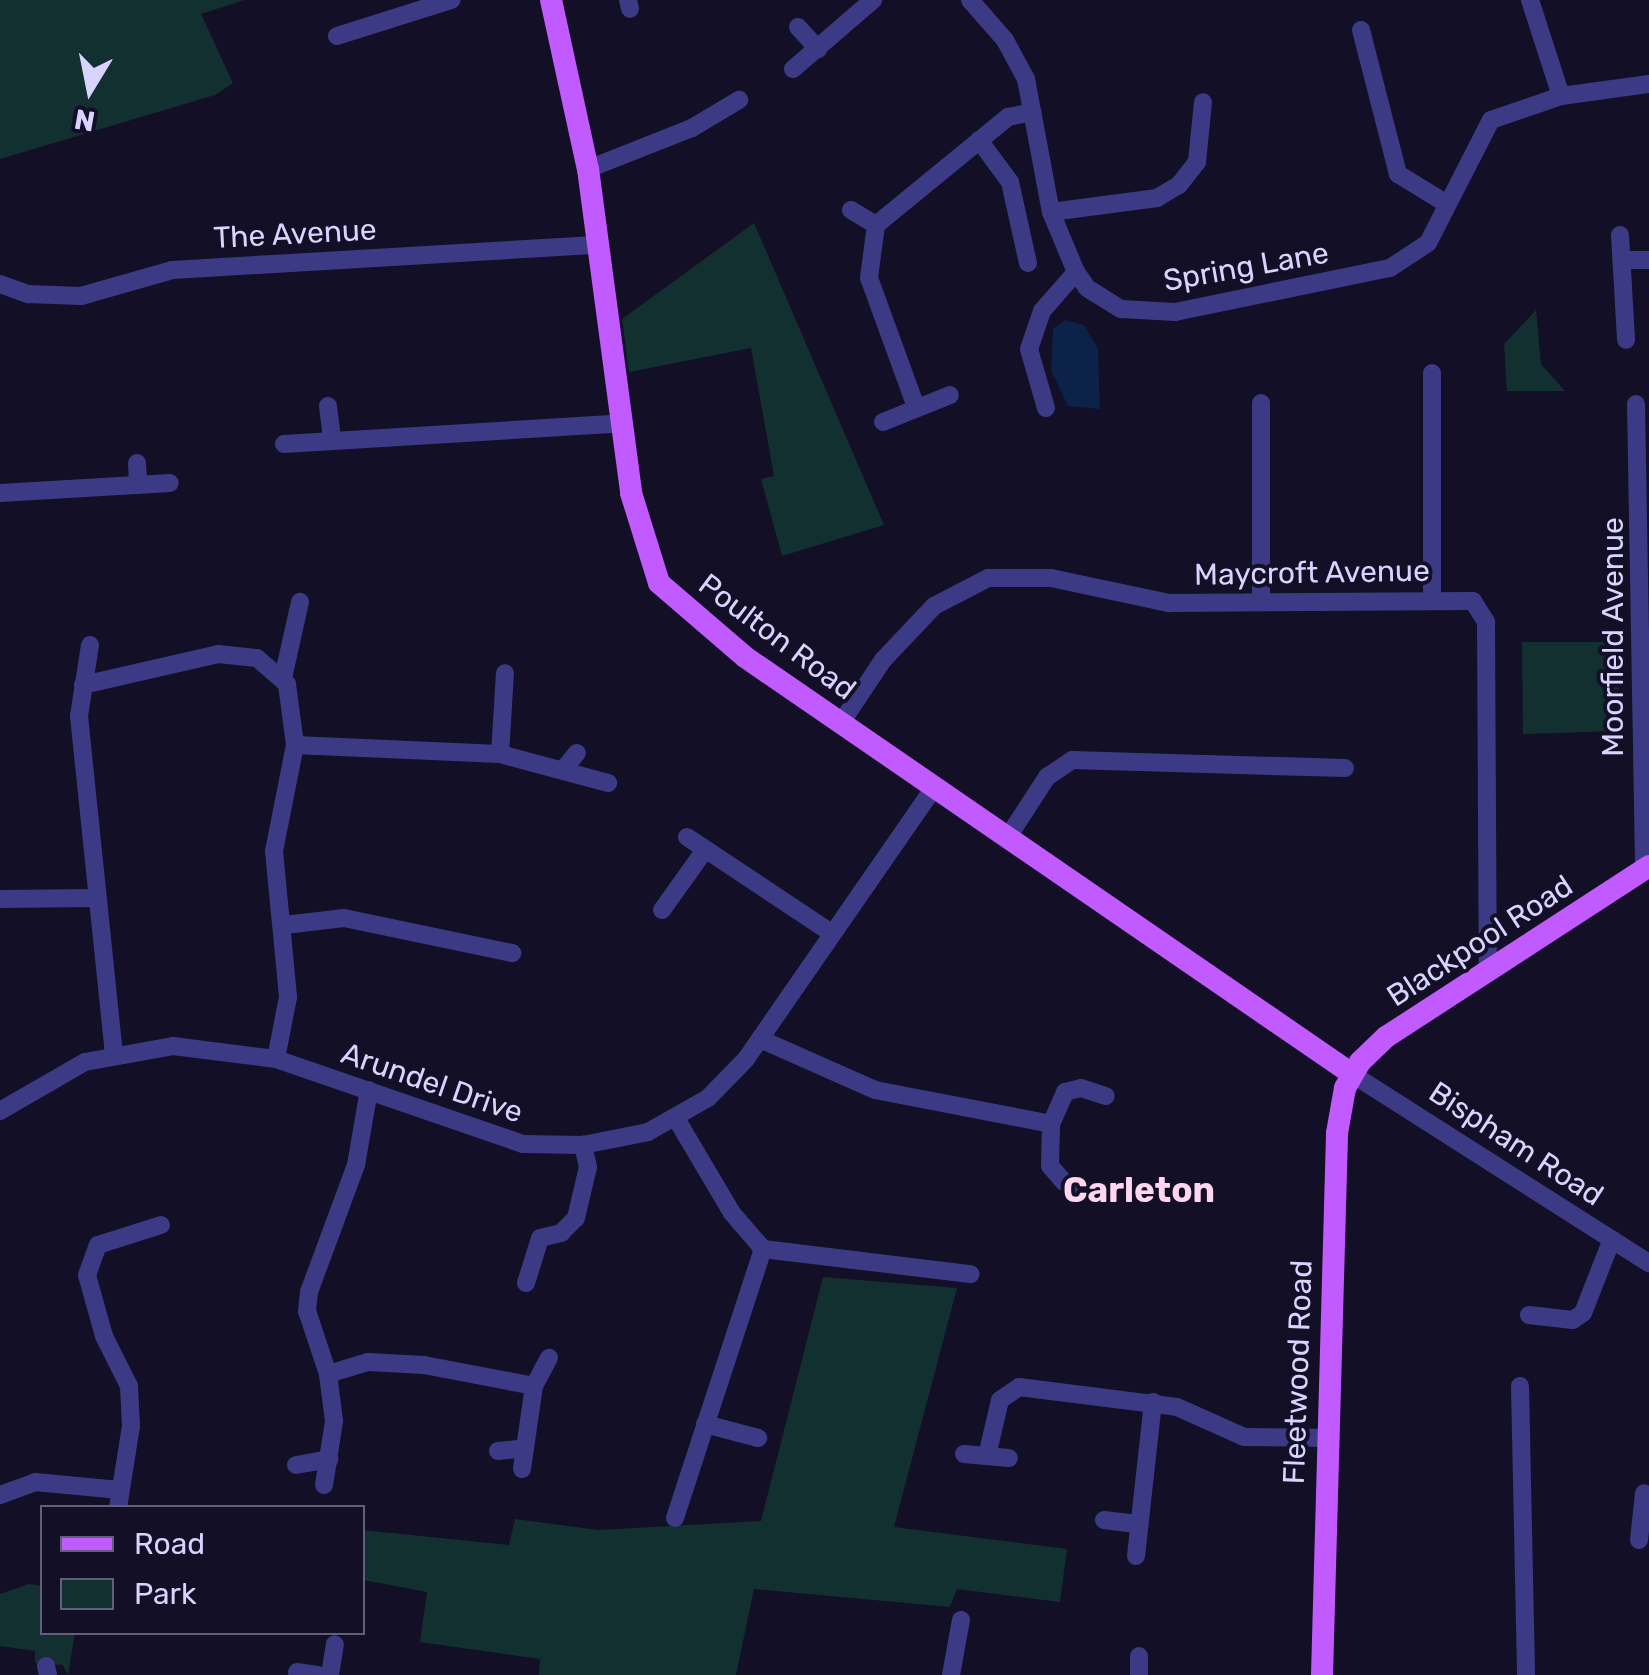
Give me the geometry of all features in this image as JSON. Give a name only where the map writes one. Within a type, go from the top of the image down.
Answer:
[{"type":"main road","name":"Poulton Road","points":[[551,0],[588,169],[631,494],[659,582],[744,657],[1352,1074]]},
{"type":"main road","name":"Blackpool Road","points":[[1352,1074],[1386,1037],[1646,868]]},
{"type":"main road","name":"Fleetwood Road","points":[[1322,1675],[1337,1133],[1352,1074]]},
{"type":"street","points":[[337,36],[451,0]]},
{"type":"street","points":[[793,69],[872,0]]},
{"type":"street","name":"Spring Lane","points":[[970,0],[1005,40],[1026,79],[1051,212],[1076,272],[1087,288],[1121,310],[1175,312],[1282,294],[1390,268],[1428,243],[1491,120],[1562,96],[1649,84]]},
{"type":"street","points":[[1530,0],[1562,96]]},
{"type":"street","points":[[798,27],[818,49]]},
{"type":"street","points":[[1361,30],[1398,174],[1447,204]]},
{"type":"street","points":[[588,169],[692,128],[739,100]]},
{"type":"street","points":[[1051,212],[1157,198],[1179,185],[1197,162],[1203,102]]},
{"type":"street","points":[[916,407],[870,278],[876,225],[920,194],[1008,117],[1034,112]]},
{"type":"street","points":[[979,140],[1010,182],[1028,263]]},
{"type":"street","points":[[852,210],[876,225]]},
{"type":"street","points":[[1620,235],[1625,260],[1626,340]]},
{"type":"street","name":"The Avenue","points":[[0,284],[28,294],[81,296],[172,270],[599,245]]},
{"type":"street","points":[[1625,260],[1649,260]]},
{"type":"street","points":[[1046,408],[1029,350],[1042,311],[1076,272]]},
{"type":"street","points":[[1432,373],[1432,599]]},
{"type":"street","points":[[883,422],[950,395]]},
{"type":"street","points":[[1260,403],[1262,598]]},
{"type":"street","name":"Moorfield Avenue","points":[[1636,404],[1646,868]]},
{"type":"street","points":[[328,406],[332,441]]},
{"type":"street","points":[[284,444],[623,423]]},
{"type":"street","points":[[137,463],[138,485]]},
{"type":"street","points":[[0,492],[170,483]]},
{"type":"street","name":"Maycroft Avenue","points":[[841,722],[883,660],[934,606],[988,578],[1050,578],[1170,603],[1262,598],[1473,601],[1486,622],[1488,972]]},
{"type":"street","points":[[276,1059],[288,996],[285,925],[274,851],[294,745],[283,678],[300,602]]},
{"type":"street","points":[[90,646],[79,716],[114,1053]]},
{"type":"street","points":[[83,685],[218,654],[258,658],[283,678]]},
{"type":"street","points":[[500,754],[505,673]]},
{"type":"street","points":[[294,745],[500,754],[608,783]]},
{"type":"street","points":[[563,770],[577,753]]},
{"type":"street","points":[[1008,837],[1047,777],[1072,760],[1344,768]]},
{"type":"street","name":"Arundel Drive","points":[[0,1110],[33,1086],[114,1053],[173,1046],[276,1059],[523,1144],[583,1146],[677,1120],[726,1082],[760,1040],[830,932],[934,787]]},
{"type":"street","points":[[688,837],[830,932]]},
{"type":"street","points":[[662,910],[705,850]]},
{"type":"street","points":[[0,899],[96,898]]},
{"type":"street","points":[[285,925],[344,918],[474,933],[512,953]]},
{"type":"street","points":[[760,1040],[875,1090],[1051,1124]]},
{"type":"street","name":"Bispham Road","points":[[1352,1074],[1649,1263]]},
{"type":"street","points":[[1085,1188],[1064,1182],[1050,1166],[1051,1124],[1065,1092],[1081,1088],[1106,1096]]},
{"type":"street","points":[[324,1485],[334,1421],[328,1374],[307,1311],[309,1292],[356,1164],[369,1090]]},
{"type":"street","points":[[677,1120],[732,1214],[763,1249],[970,1274]]},
{"type":"street","points":[[526,1283],[540,1238],[561,1233],[576,1218],[588,1167],[583,1146]]},
{"type":"street","points":[[0,1495],[35,1482],[119,1499],[132,1426],[129,1386],[88,1290],[93,1238],[161,1225]]},
{"type":"street","points":[[1529,1316],[1573,1320],[1583,1314],[1612,1239]]},
{"type":"street","points":[[675,1518],[763,1249]]},
{"type":"street","points":[[522,1469],[534,1386],[549,1358]]},
{"type":"street","points":[[328,1374],[368,1362],[424,1364],[534,1386]]},
{"type":"street","points":[[1520,1386],[1526,1675]]},
{"type":"street","points":[[987,1456],[1009,1390],[1154,1402],[1244,1437],[1327,1438]]},
{"type":"street","points":[[1136,1556],[1154,1402]]},
{"type":"street","points":[[705,1424],[758,1438]]},
{"type":"street","points":[[498,1452],[525,1448]]},
{"type":"street","points":[[964,1454],[1008,1458]]},
{"type":"street","points":[[296,1465],[329,1458]]},
{"type":"street","points":[[1639,1540],[1645,1514],[1644,1493]]},
{"type":"street","points":[[1104,1520],[1139,1524]]},
{"type":"street","points":[[951,1675],[961,1620]]},
{"type":"street","points":[[330,1675],[334,1644]]},
{"type":"street","points":[[296,1672],[318,1675]]},
{"type":"green space","points":[[0,0],[244,0],[201,14],[233,83],[215,95],[0,159]]},
{"type":"green space","points":[[754,223],[884,525],[782,556],[761,479],[774,476],[751,348],[629,372],[622,319]]},
{"type":"green space","points":[[1536,310],[1541,364],[1565,391],[1507,391],[1504,344]]},
{"type":"green space","points":[[1522,642],[1620,642],[1618,731],[1523,734]]},
{"type":"green space","points":[[823,1277],[957,1288],[894,1527],[1067,1549],[1060,1602],[957,1589],[950,1607],[754,1589],[736,1675],[539,1675],[540,1659],[420,1642],[427,1592],[365,1580],[365,1530],[509,1545],[515,1519],[598,1530],[761,1521]]},
{"type":"green space","points":[[29,1584],[40,1586],[40,1635],[75,1635],[68,1675],[63,1665],[35,1663],[35,1651],[0,1646],[0,1594]]},
{"type":"water","points":[[1065,320],[1084,325],[1098,349],[1100,409],[1068,406],[1051,370],[1053,329]]},
{"type":"district","name":"Carleton","points":[[1139,1190]]}]
